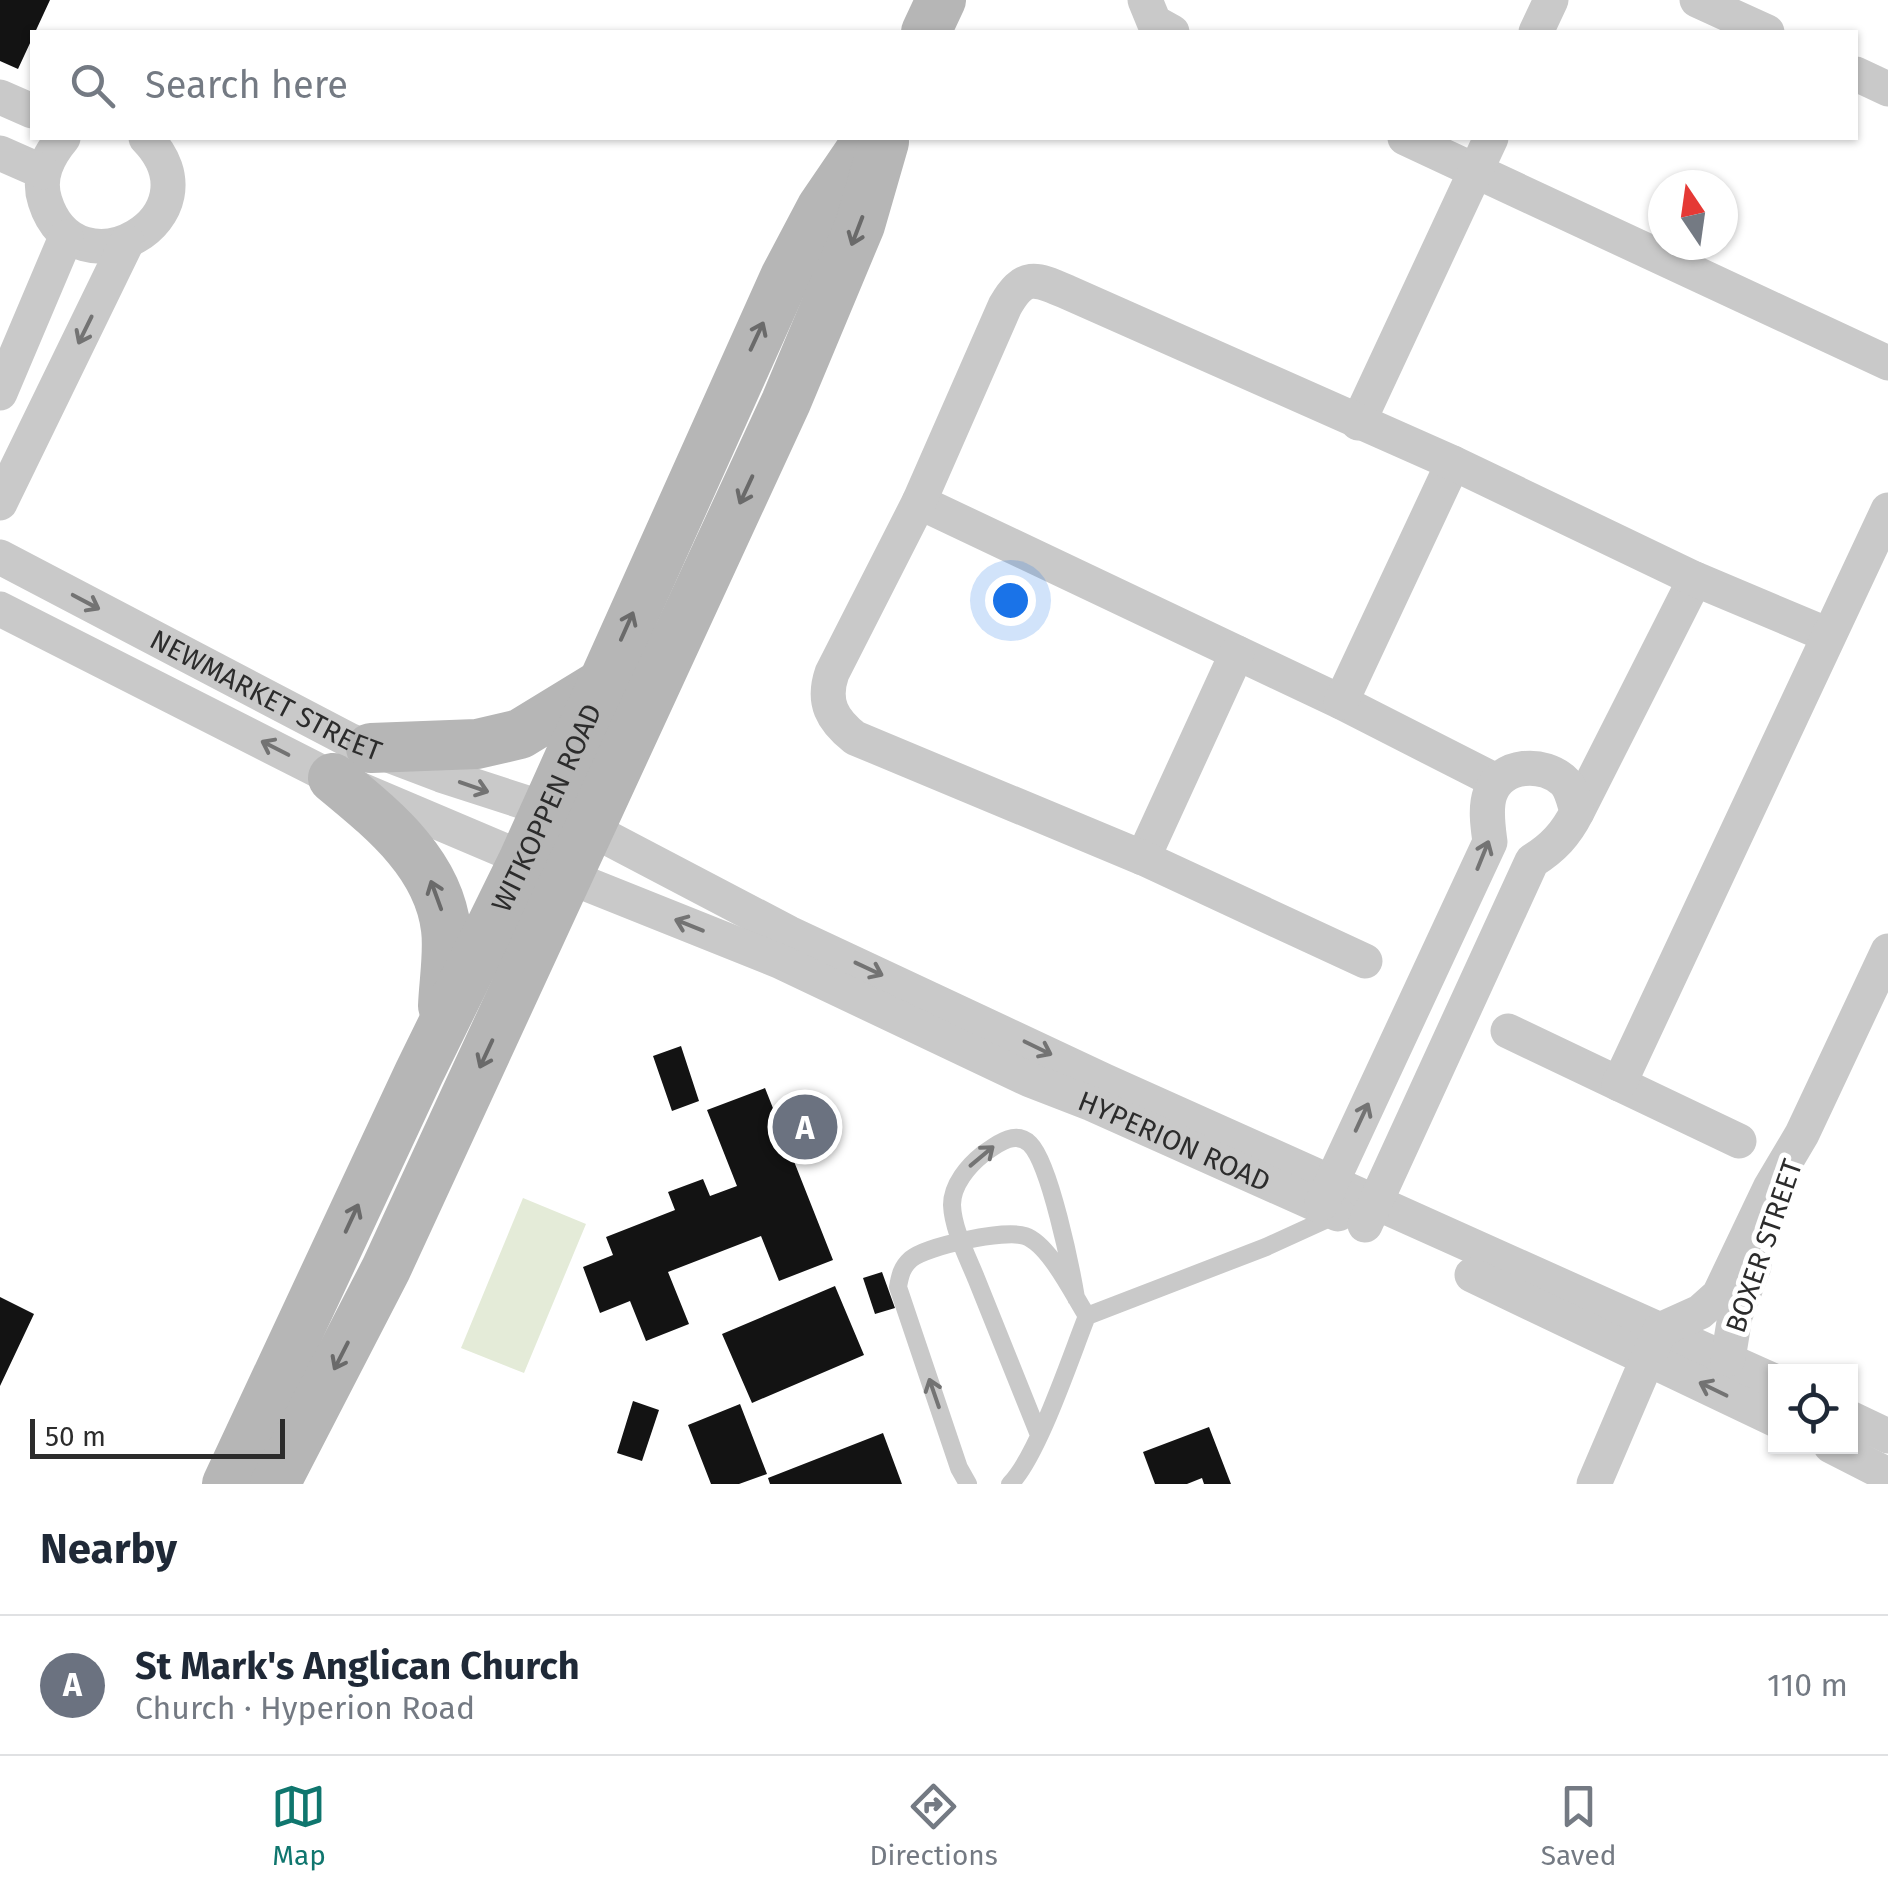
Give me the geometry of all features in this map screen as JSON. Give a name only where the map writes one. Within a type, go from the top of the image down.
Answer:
[{"type":"main road","points":[[927,30],[941,0]]},
{"type":"main road","name":"WITKOPPEN ROAD","points":[[275,1484],[386,1269],[545,867],[544,811],[785,276],[822,208],[868,140]]},
{"type":"main road","name":"WITKOPPEN ROAD","points":[[227,1484],[442,1026],[545,867],[590,828],[786,402],[860,225],[884,140]]},
{"type":"main road","points":[[442,1026],[446,930],[431,880],[390,828],[352,763],[520,734],[600,685]]},
{"type":"street","points":[[1144,0],[1148,15],[1168,30]]},
{"type":"street","points":[[1537,30],[1550,0]]},
{"type":"street","points":[[1697,0],[1763,30]]},
{"type":"street","points":[[1858,75],[1888,89]]},
{"type":"street","points":[[0,97],[30,110]]},
{"type":"street","points":[[61,140],[50,153],[43,172],[42,192],[48,212],[66,238],[93,246],[127,242],[156,221],[168,187],[162,159],[148,140]]},
{"type":"street","points":[[1409,140],[1888,363]]},
{"type":"street","points":[[1358,423],[1490,140]]},
{"type":"street","points":[[0,153],[43,172]]},
{"type":"street","points":[[0,393],[66,238]]},
{"type":"street","points":[[0,503],[127,242]]},
{"type":"street","points":[[1365,961],[1143,858],[855,738],[838,724],[827,698],[832,673],[919,502],[1005,306],[1025,282],[1045,282],[1453,463],[1695,579],[1828,635]]},
{"type":"street","points":[[1341,702],[1453,463]]},
{"type":"street","points":[[919,502],[1341,702],[1496,782]]},
{"type":"street","points":[[1618,1084],[1888,510]]},
{"type":"street","name":"NEWMARKET STREET","points":[[0,557],[352,763],[545,867]]},
{"type":"street","points":[[1346,1207],[1471,994],[1532,862],[1568,830],[1695,579]]},
{"type":"street","name":"NEWMARKET STREET","points":[[0,610],[352,763],[564,815],[590,828]]},
{"type":"street","points":[[1143,858],[1238,653]]},
{"type":"street","points":[[1346,1207],[1428,977],[1490,842],[1488,796],[1496,782],[1520,768],[1537,767],[1554,773],[1569,786],[1578,812]]},
{"type":"street","name":"HYPERION ROAD","points":[[590,828],[789,932],[1346,1207]]},
{"type":"street","name":"HYPERION ROAD","points":[[545,867],[779,961],[1030,1080],[1346,1207],[1655,1344],[1768,1415]]},
{"type":"street","name":"BOXER STREET","points":[[1655,1344],[1719,1295],[1770,1188],[1802,1134],[1888,951]]},
{"type":"street","points":[[1428,977],[1471,994]]},
{"type":"street","points":[[1508,1031],[1740,1141]]},
{"type":"street","name":"BOXER STREET","points":[[1728,1359],[1735,1316],[1783,1198],[1802,1134]]},
{"type":"street","points":[[1594,1484],[1655,1344]]},
{"type":"street","name":"HYPERION ROAD","points":[[1655,1344],[1728,1359],[1768,1378]]},
{"type":"street","points":[[1858,1422],[1888,1436]]},
{"type":"street","points":[[1847,1454],[1888,1474]]},
{"type":"lane","points":[[1038,1435],[962,1242],[952,1201],[971,1164],[1008,1138],[1020,1138],[1030,1144],[1040,1161],[1068,1250],[1076,1298]]},
{"type":"lane","points":[[1010,1484],[1019,1475],[1038,1435],[1087,1316],[1266,1247],[1346,1207]]},
{"type":"lane","points":[[968,1484],[959,1468],[898,1286],[902,1269],[914,1256],[962,1242],[1024,1235],[1050,1258],[1087,1316]]},
{"type":"green space","points":[[523,1198],[586,1224],[524,1373],[461,1348]]},
{"type":"building","points":[[0,0],[50,0],[36,30],[30,30],[30,43],[18,69],[0,61]]},
{"type":"building","points":[[681,1046],[699,1101],[672,1111],[653,1056]]},
{"type":"building","points":[[765,1088],[833,1260],[779,1281],[761,1236],[668,1272],[689,1324],[646,1341],[630,1301],[600,1313],[583,1267],[613,1255],[606,1237],[675,1210],[668,1192],[703,1179],[710,1196],[737,1186],[707,1110]]},
{"type":"building","points":[[882,1272],[895,1308],[875,1314],[863,1278]]},
{"type":"building","points":[[835,1286],[864,1355],[752,1403],[722,1334]]},
{"type":"building","points":[[0,1297],[34,1314],[0,1386]]},
{"type":"building","points":[[633,1401],[659,1410],[642,1461],[617,1453]]},
{"type":"building","points":[[740,1404],[767,1474],[739,1484],[711,1484],[688,1425]]},
{"type":"building","points":[[1209,1427],[1231,1484],[1204,1484],[1202,1478],[1187,1484],[1155,1484],[1143,1452]]},
{"type":"building","points":[[883,1433],[902,1484],[770,1484],[768,1478]]},
{"type":"place","name":"St Mark's Anglican Church","points":[[805,1127]]}]
